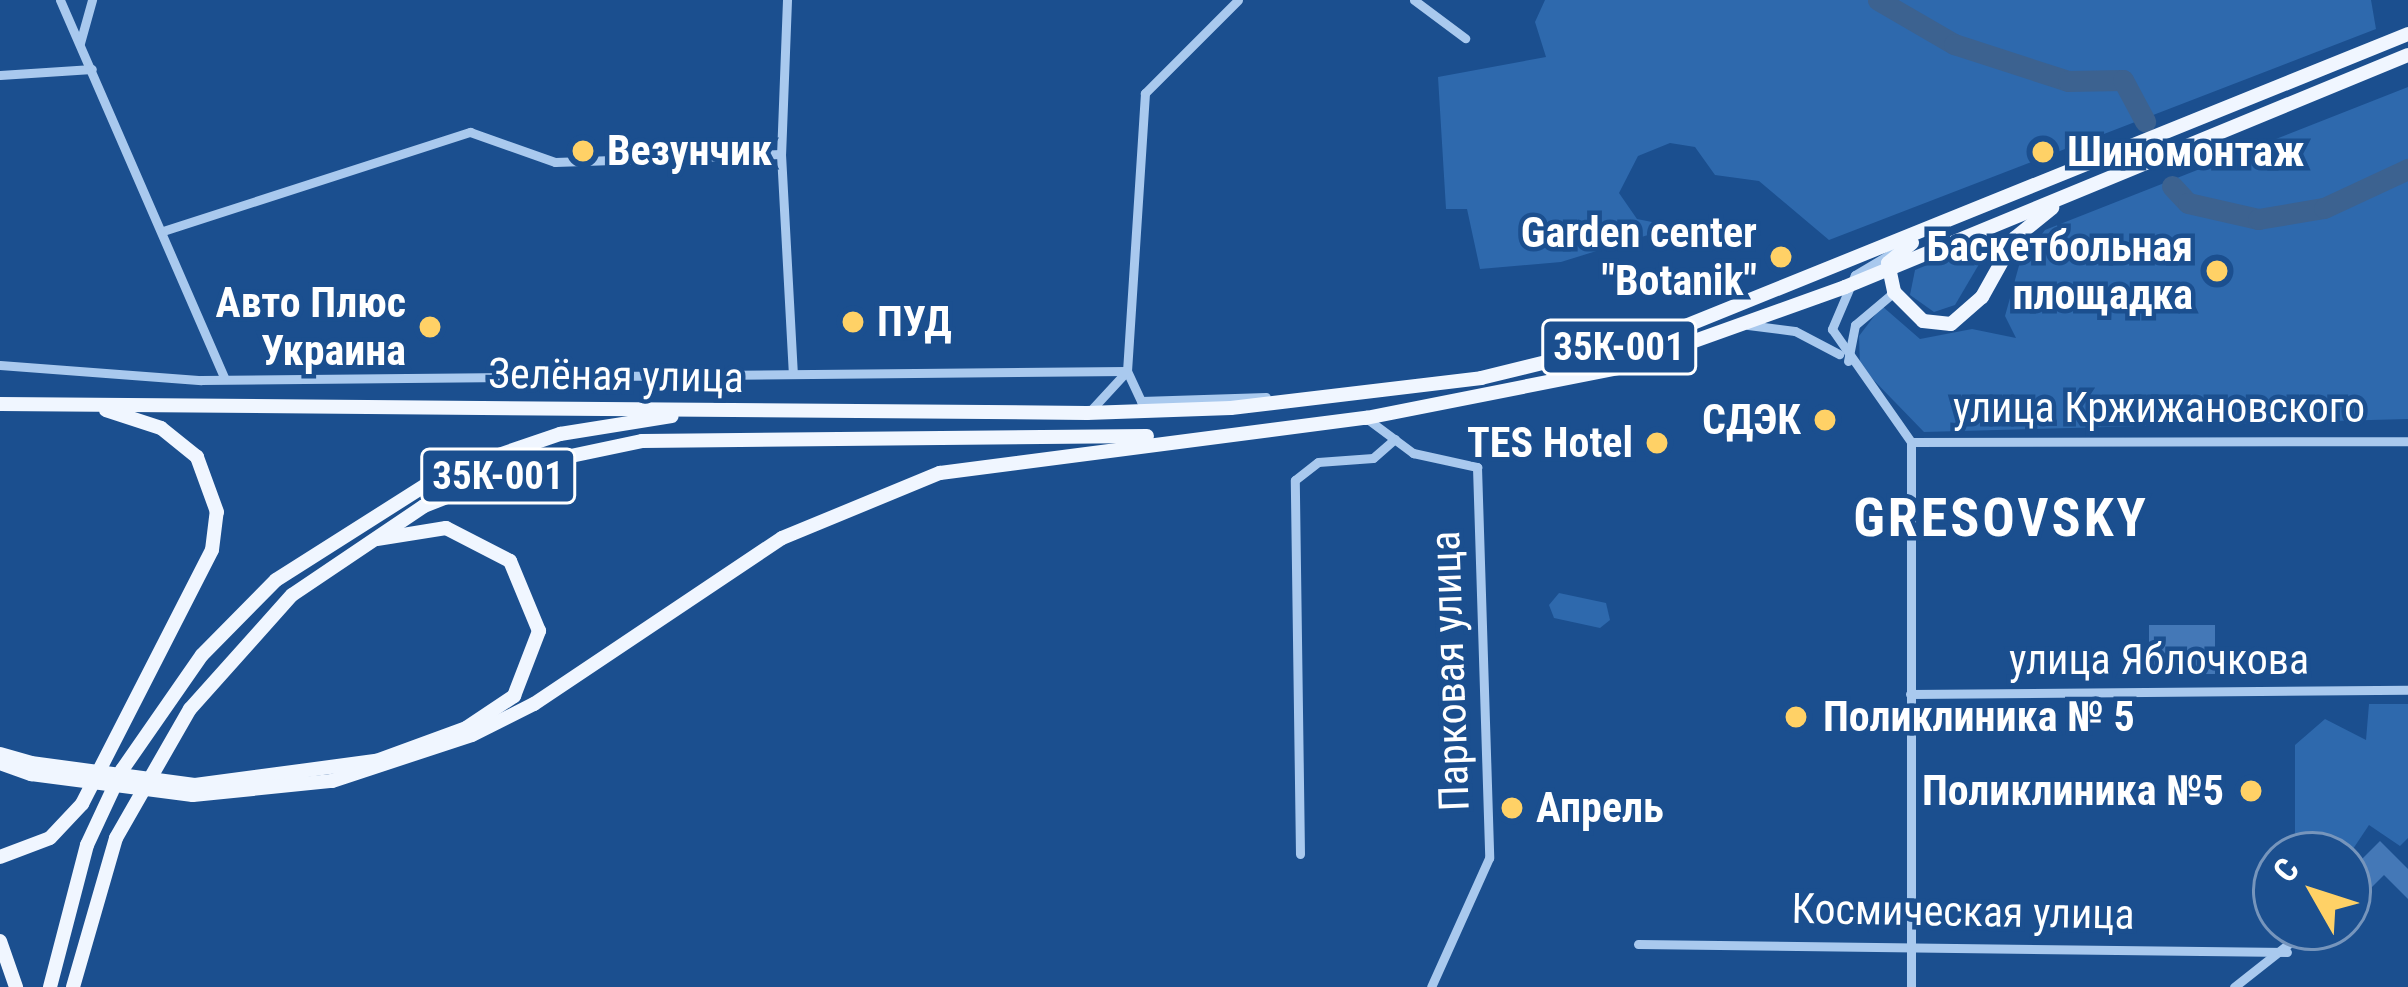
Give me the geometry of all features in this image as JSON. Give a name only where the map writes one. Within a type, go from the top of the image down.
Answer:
[{"type":"main road","name":"35К-001","points":[[1360,395],[1653,337],[2408,34]]},
{"type":"main road","name":"35К-001","points":[[73,987],[116,838],[168,741],[258,627],[360,544],[481,482],[642,441],[1190,437],[1366,418],[1618,368],[1886,271],[2408,56]]},
{"type":"main road","points":[[1986,206],[1907,245],[1886,271],[1894,292],[1923,321],[1961,319],[2015,238],[2069,195]]},
{"type":"main road","name":"Зелёная улица","points":[[0,404],[1087,413],[1231,408],[1360,395]]},
{"type":"main road","points":[[0,856],[50,838],[82,804],[216,533],[213,491],[197,457],[161,428],[86,405]]},
{"type":"main road","points":[[50,987],[81,864],[122,770],[202,656],[276,580],[348,526],[471,463],[560,434],[706,411]]},
{"type":"main road","points":[[0,764],[194,790],[332,781],[472,735],[782,538],[867,497],[1013,458],[1190,437]]},
{"type":"main road","points":[[194,790],[376,760],[489,716],[524,683],[538,619],[519,572],[497,549],[446,528],[360,544]]},
{"type":"main road","points":[[0,754],[31,768]]},
{"type":"main road","points":[[0,941],[16,987]]},
{"type":"street","points":[[60,0],[225,379]]},
{"type":"street","points":[[80,43],[92,0]]},
{"type":"street","points":[[787,0],[781,154],[793,374]]},
{"type":"street","points":[[1087,413],[1128,376],[1145,93],[1238,0]]},
{"type":"street","points":[[1414,0],[1465,38]]},
{"type":"street","points":[[0,75],[92,69]]},
{"type":"street","points":[[163,231],[470,132],[555,162],[781,154]]},
{"type":"street","points":[[1907,245],[1845,287],[1832,329],[1848,361],[1911,442],[1911,987]]},
{"type":"street","points":[[1848,361],[1855,325],[1894,292]]},
{"type":"street","points":[[1745,325],[1796,331],[1848,361]]},
{"type":"street","points":[[0,365],[225,379],[1128,376],[1154,403],[1360,395]]},
{"type":"street","name":"Парковая улица","points":[[1366,418],[1395,439],[1477,467],[1489,858],[1431,987]]},
{"type":"street","points":[[1300,854],[1295,480],[1318,462],[1373,458],[1395,439]]},
{"type":"street","name":"улица Кржижановского","points":[[1911,442],[2408,441]]},
{"type":"street","name":"улица Яблочкова","points":[[1910,694],[2408,690]]},
{"type":"street","name":"Космическая улица","points":[[1638,944],[2287,952]]},
{"type":"street","points":[[2234,987],[2287,952]]},
{"type":"shaded area","points":[[1545,0],[2371,0],[2376,29],[1829,240],[1759,181],[1715,175],[1695,147],[1670,143],[1638,156],[1619,193],[1637,219],[1652,222],[1648,235],[1561,262],[1480,269],[1467,209],[1446,209],[1438,77],[1546,57],[1535,22]]},
{"type":"shaded area","points":[[2408,87],[2408,419],[1924,432],[1860,366],[1859,336],[1882,306],[1920,339],[1972,329],[2016,338],[2005,316],[2020,262],[2045,230]]},
{"type":"shaded area","points":[[1995,237],[1955,305],[1934,312],[1910,295],[1915,270]]},
{"type":"shaded area","points":[[1559,593],[1606,603],[1610,620],[1600,628],[1554,618],[1549,605]]},
{"type":"shaded area","points":[[2369,704],[2408,704],[2408,838],[2400,846],[2369,825],[2365,831],[2295,831],[2295,745],[2325,719],[2366,740]]},
{"type":"building","points":[[2149,625],[2215,625],[2215,674],[2149,674]]},
{"type":"building","points":[[2380,841],[2408,869],[2408,899],[2384,875],[2372,887],[2372,849]]},
{"type":"waterway","points":[[1878,0],[1954,44],[2068,81],[2123,80],[2145,121]]},
{"type":"waterway","points":[[2172,186],[2188,203],[2258,219],[2324,208],[2408,169]]},
{"type":"place","name":"Везунчик","points":[[583,151]]},
{"type":"place","name":"Шиномонтаж","points":[[2043,152]]},
{"type":"place","name":"Garden center \"Botanik\"","points":[[1781,257]]},
{"type":"place","name":"Баскетбольная площадка","points":[[2217,271]]},
{"type":"place","name":"ПУД","points":[[853,322]]},
{"type":"place","name":"Авто Плюс Украина","points":[[430,327]]},
{"type":"place","name":"СДЭК","points":[[1825,420]]},
{"type":"place","name":"TES Hotel","points":[[1657,443]]},
{"type":"place","name":"Поликлиника № 5","points":[[1796,717]]},
{"type":"place","name":"Поликлиника №5","points":[[2251,791]]},
{"type":"place","name":"Апрель","points":[[1512,808]]},
{"type":"district","name":"GRESOVSKY","points":[[2001,518]]}]
